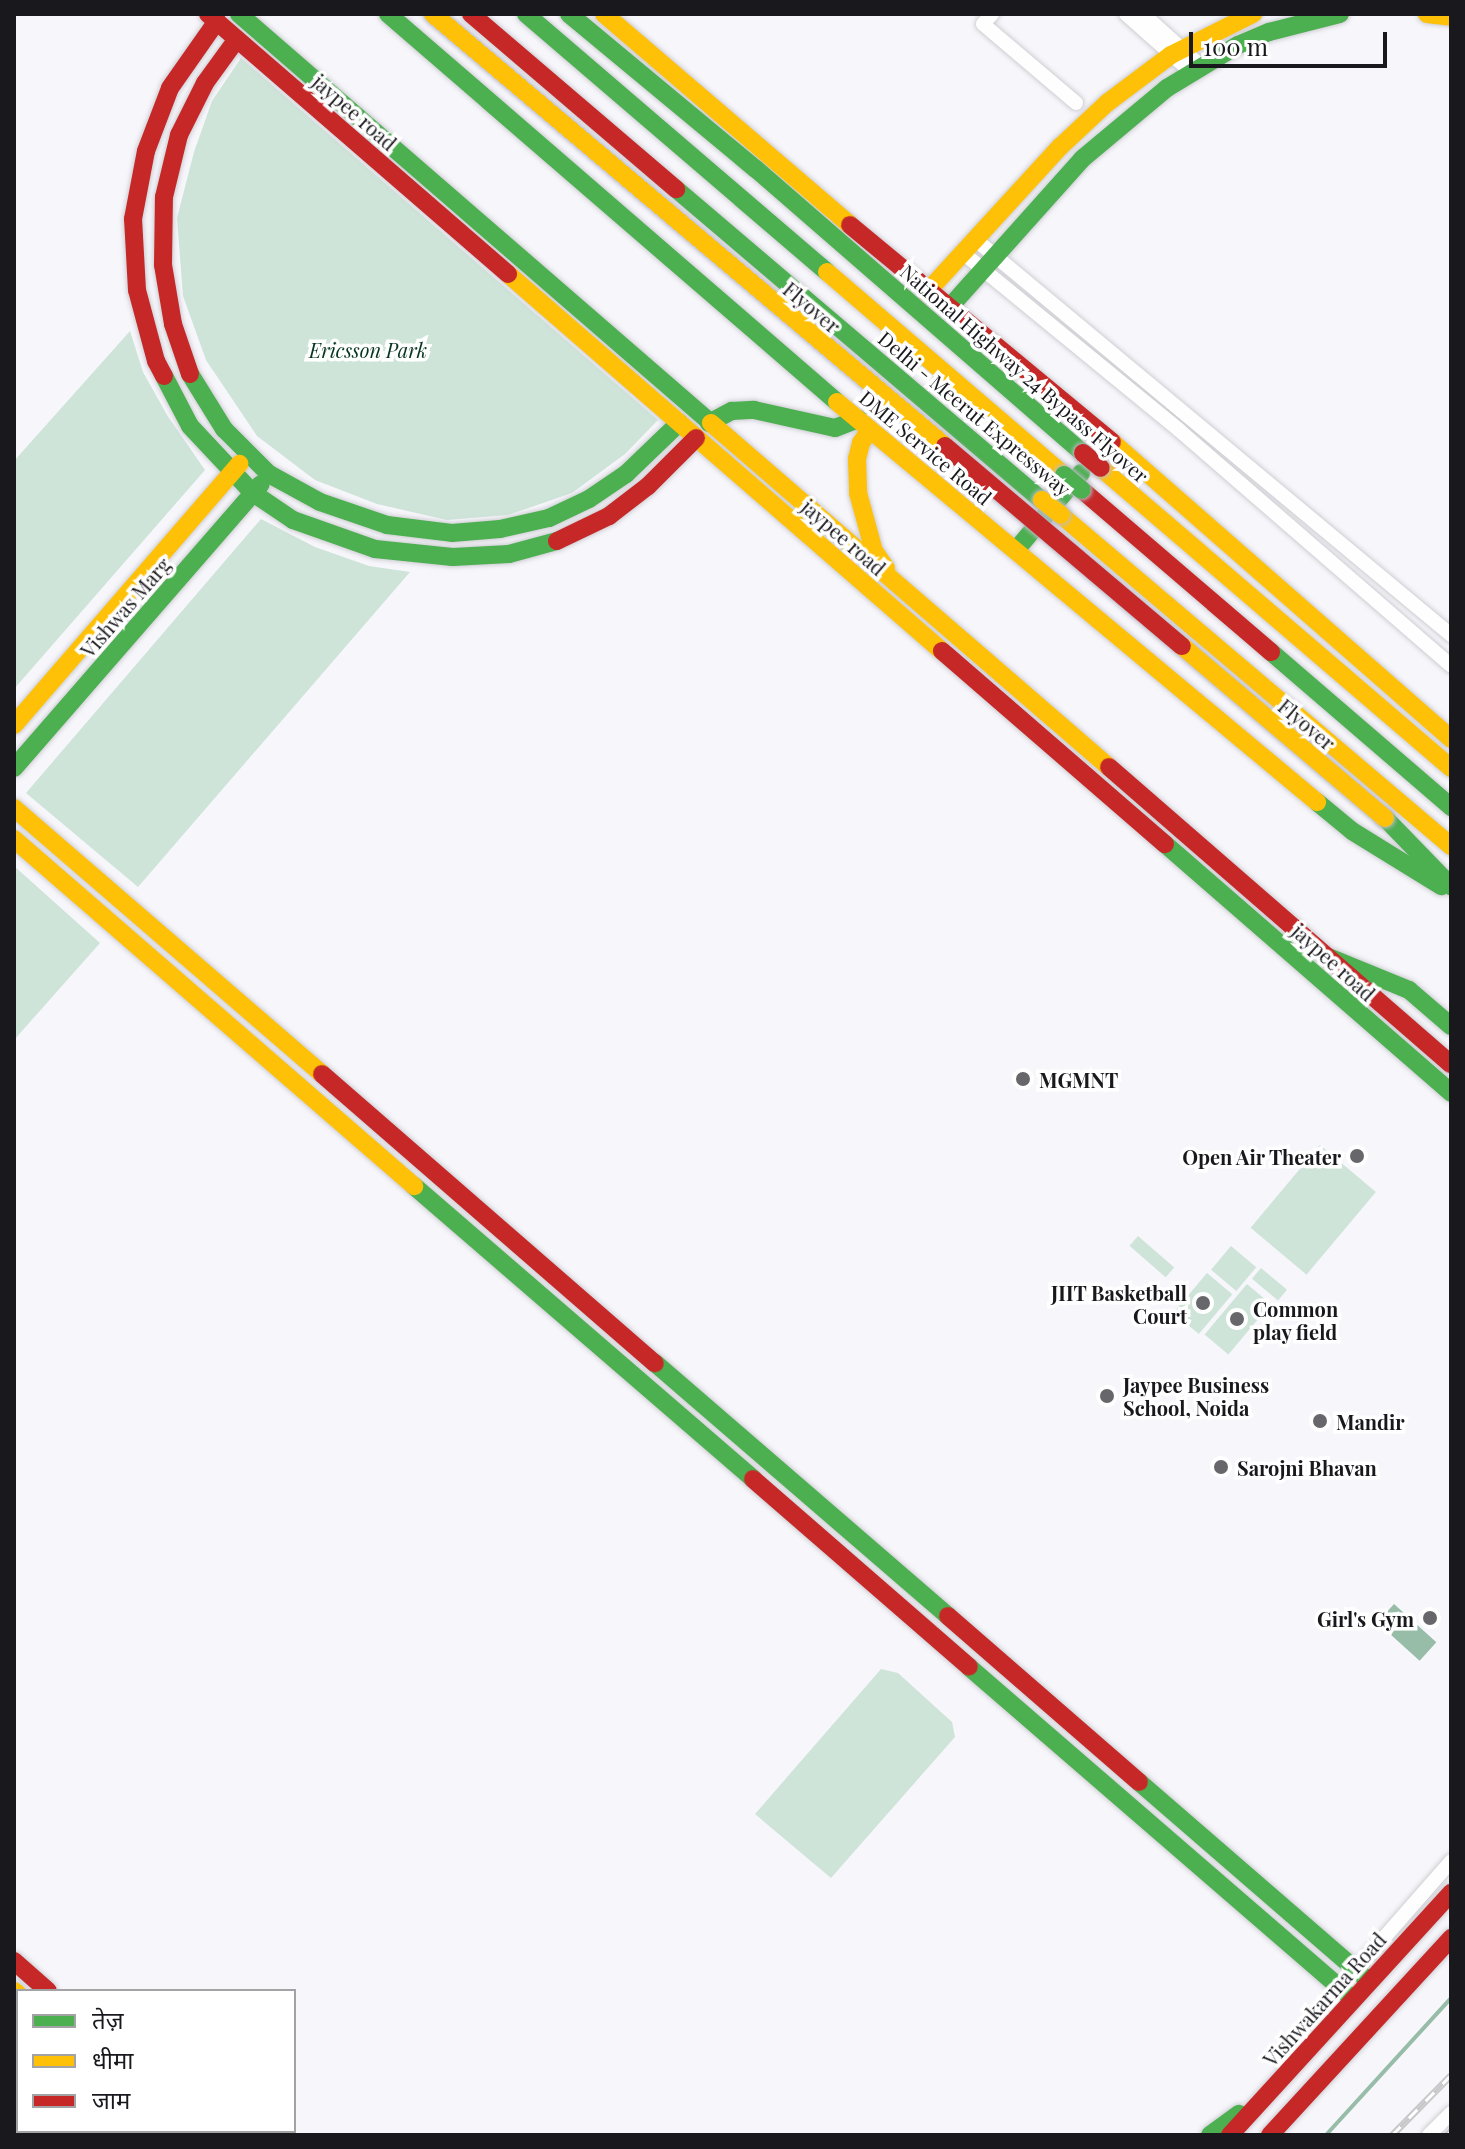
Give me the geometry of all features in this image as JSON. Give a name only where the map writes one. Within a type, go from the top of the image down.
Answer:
[{"type":"main road","points":[[239,14],[1451,1064]]},
{"type":"main road","name":"Flyover","points":[[433,14],[1385,818],[1451,886]]},
{"type":"main road","name":"Delhi - Meerut Expressway","points":[[471,14],[1451,846]]},
{"type":"main road","name":"Delhi - Meerut Expressway","points":[[526,14],[1451,807]]},
{"type":"main road","name":"National Highway 24 Bypass Flyover","points":[[569,14],[756,169],[1446,763]]},
{"type":"main road","points":[[604,14],[927,292],[1110,440],[1451,739]]},
{"type":"main road","points":[[927,292],[1060,147],[1107,103],[1176,53],[1253,14]]},
{"type":"main road","points":[[948,309],[1104,137],[1196,69],[1269,32],[1340,14]]},
{"type":"main road","points":[[1427,14],[1451,17]]},
{"type":"main road","name":"DME Service Road","points":[[391,15],[864,425],[1352,831],[1451,892]]},
{"type":"main road","points":[[212,18],[170,88],[146,151],[133,219],[137,290],[156,361],[190,426],[253,493],[293,520],[375,549],[453,557],[509,554],[566,538],[609,516],[648,486],[696,438]]},
{"type":"main road","name":"jaypee road","points":[[212,18],[1451,1093]]},
{"type":"main road","points":[[237,39],[205,83],[179,135],[164,197],[163,265],[173,324],[192,378],[224,429],[269,474],[320,502],[387,525],[452,533],[500,529],[549,518],[589,499],[626,474],[679,423]]},
{"type":"main road","points":[[468,240],[480,224]]},
{"type":"main road","points":[[709,423],[732,411],[754,410],[835,428],[864,425],[857,459],[858,493],[874,551],[901,589]]},
{"type":"main road","points":[[1016,550],[1110,440]]},
{"type":"main road","name":"Vishwas Marg","points":[[14,725],[248,454]]},
{"type":"main road","name":"Vishwas Marg","points":[[14,768],[269,474]]},
{"type":"main road","points":[[14,808],[1362,1975]]},
{"type":"main road","points":[[14,839],[1347,1994]]},
{"type":"main road","points":[[1269,934],[1283,918]]},
{"type":"main road","points":[[1326,956],[1409,990],[1451,1026]]},
{"type":"main road","name":"Vishwakarma Road","points":[[1230,2135],[1362,1975],[1451,1893]]},
{"type":"main road","points":[[1270,2135],[1451,1938]]},
{"type":"main road","points":[[14,1961],[46,1989]]},
{"type":"main road","points":[[1210,2135],[1221,2124],[1250,2112]]},
{"type":"street","points":[[971,14],[988,19],[1076,103]]},
{"type":"street","points":[[1126,14],[1196,69]]},
{"type":"street","points":[[1143,14],[1176,53]]},
{"type":"street","points":[[970,247],[1451,666]]},
{"type":"street","points":[[988,263],[1278,491],[1451,635]]},
{"type":"street","points":[[1264,504],[1278,491]]},
{"type":"street","points":[[1362,1975],[1451,1861]]},
{"type":"street","points":[[1429,2135],[1451,2113]]},
{"type":"green space","name":"Ericsson Park","points":[[241,58],[658,420],[625,454],[572,493],[508,515],[447,520],[377,504],[315,480],[257,436],[206,360],[183,296],[177,218],[194,152],[212,101]]},
{"type":"green space","points":[[130,331],[143,372],[167,415],[205,470],[14,689],[14,461]]},
{"type":"green space","points":[[261,519],[315,547],[369,566],[410,572],[138,887],[26,793]]},
{"type":"green space","points":[[14,866],[100,943],[14,1040]]},
{"type":"green space","points":[[1320,1145],[1376,1192],[1307,1275],[1251,1228]]},
{"type":"green space","points":[[1138,1236],[1174,1267],[1166,1277],[1129,1246]]},
{"type":"green space","points":[[1231,1246],[1256,1267],[1236,1291],[1211,1270]]},
{"type":"green space","points":[[1261,1268],[1287,1290],[1278,1301],[1252,1279]]},
{"type":"green space","name":"JIIT Basketball Court","points":[[1207,1273],[1232,1294],[1199,1334],[1174,1313]]},
{"type":"green space","name":"Common play field","points":[[1247,1284],[1271,1304],[1228,1354],[1205,1335]]},
{"type":"green space","points":[[881,1669],[898,1673],[952,1722],[955,1737],[831,1878],[755,1814]]},
{"type":"green space","points":[[45,2133],[145,2133],[145,2135]]},
{"type":"shaded area","points":[[1394,1604],[1436,1642],[1420,1661],[1377,1623]]},
{"type":"waterway","points":[[1326,2135],[1451,1998]]},
{"type":"railway","points":[[1392,2135],[1451,2075]]},
{"type":"railway","points":[[1447,2135],[1451,2131]]},
{"type":"traffic: fast","points":[[239,14],[711,423]]},
{"type":"traffic: fast","points":[[388,14],[837,402]]},
{"type":"traffic: fast","points":[[526,14],[827,272]]},
{"type":"traffic: fast","points":[[569,14],[756,169],[1083,453]]},
{"type":"traffic: fast","points":[[948,309],[1082,159],[1167,88],[1238,45],[1269,32],[1340,14]]},
{"type":"traffic: fast","points":[[676,189],[1042,500]]},
{"type":"traffic: fast","points":[[190,374],[224,429],[269,474],[320,502],[387,525],[452,533],[500,529],[549,518],[589,499],[626,474],[679,423]]},
{"type":"traffic: fast","points":[[164,376],[190,426],[253,493],[293,520],[375,549],[453,557],[509,554],[557,541]]},
{"type":"traffic: fast","points":[[709,423],[732,411],[754,410],[835,428],[858,419]]},
{"type":"traffic: fast","points":[[1016,550],[1081,473]]},
{"type":"traffic: fast","points":[[1064,475],[1082,490]]},
{"type":"traffic: fast","points":[[14,768],[261,484]]},
{"type":"traffic: fast","points":[[1271,652],[1451,807]]},
{"type":"traffic: fast","points":[[1317,802],[1352,831],[1441,886]]},
{"type":"traffic: fast","points":[[1385,818],[1451,886]]},
{"type":"traffic: fast","points":[[1165,844],[1451,1093]]},
{"type":"traffic: fast","points":[[1326,956],[1409,990],[1451,1026]]},
{"type":"traffic: fast","points":[[414,1186],[753,1479]]},
{"type":"traffic: fast","points":[[655,1363],[948,1616]]},
{"type":"traffic: fast","points":[[969,1667],[1353,1999]]},
{"type":"traffic: fast","points":[[1139,1782],[1369,1981]]},
{"type":"traffic: fast","points":[[1210,2135],[1239,2114]]},
{"type":"traffic: slow","points":[[433,14],[945,446]]},
{"type":"traffic: slow","points":[[604,14],[850,225]]},
{"type":"traffic: slow","points":[[927,292],[1060,147],[1107,103],[1171,55],[1253,14]]},
{"type":"traffic: slow","points":[[1427,14],[1451,17]]},
{"type":"traffic: slow","points":[[827,272],[1064,475]]},
{"type":"traffic: slow","points":[[508,274],[942,651]]},
{"type":"traffic: slow","points":[[837,402],[1317,802]]},
{"type":"traffic: slow","points":[[711,423],[1109,767]]},
{"type":"traffic: slow","points":[[870,430],[861,443],[857,459],[858,493],[874,551],[886,568]]},
{"type":"traffic: slow","points":[[1112,442],[1451,739]]},
{"type":"traffic: slow","points":[[14,725],[239,464]]},
{"type":"traffic: slow","points":[[1101,468],[1451,768]]},
{"type":"traffic: slow","points":[[1042,500],[1061,515]]},
{"type":"traffic: slow","points":[[1061,515],[1451,846]]},
{"type":"traffic: slow","points":[[1182,646],[1385,818]]},
{"type":"traffic: slow","points":[[14,808],[322,1074]]},
{"type":"traffic: slow","points":[[14,839],[414,1186]]},
{"type":"traffic: jam","points":[[208,14],[508,274]]},
{"type":"traffic: jam","points":[[471,14],[676,189]]},
{"type":"traffic: jam","points":[[164,376],[156,361],[137,290],[133,219],[146,151],[170,88],[217,21]]},
{"type":"traffic: jam","points":[[190,374],[173,324],[163,265],[164,197],[179,135],[205,83],[237,39]]},
{"type":"traffic: jam","points":[[850,225],[1112,442]]},
{"type":"traffic: jam","points":[[557,541],[609,516],[648,486],[696,438]]},
{"type":"traffic: jam","points":[[945,446],[1182,646]]},
{"type":"traffic: jam","points":[[1083,453],[1101,468]]},
{"type":"traffic: jam","points":[[1082,490],[1271,652]]},
{"type":"traffic: jam","points":[[942,651],[1165,844]]},
{"type":"traffic: jam","points":[[1109,767],[1451,1064]]},
{"type":"traffic: jam","points":[[322,1074],[655,1363]]},
{"type":"traffic: jam","points":[[753,1479],[969,1667]]},
{"type":"traffic: jam","points":[[948,1616],[1139,1782]]},
{"type":"traffic: jam","points":[[1230,2135],[1451,1893]]},
{"type":"traffic: jam","points":[[1270,2135],[1451,1938]]},
{"type":"traffic: jam","points":[[14,1961],[46,1989]]},
{"type":"place","name":"MGMNT","points":[[1023,1079]]},
{"type":"place","name":"Open Air Theater","points":[[1357,1156]]},
{"type":"place","name":"JIIT Basketball Court","points":[[1203,1303]]},
{"type":"place","name":"Common play field","points":[[1237,1319]]},
{"type":"place","name":"Jaypee Business School, Noida","points":[[1107,1396]]},
{"type":"place","name":"Mandir","points":[[1320,1421]]},
{"type":"place","name":"Sarojni Bhavan","points":[[1221,1467]]},
{"type":"place","name":"Girl's Gym","points":[[1430,1618]]}]
